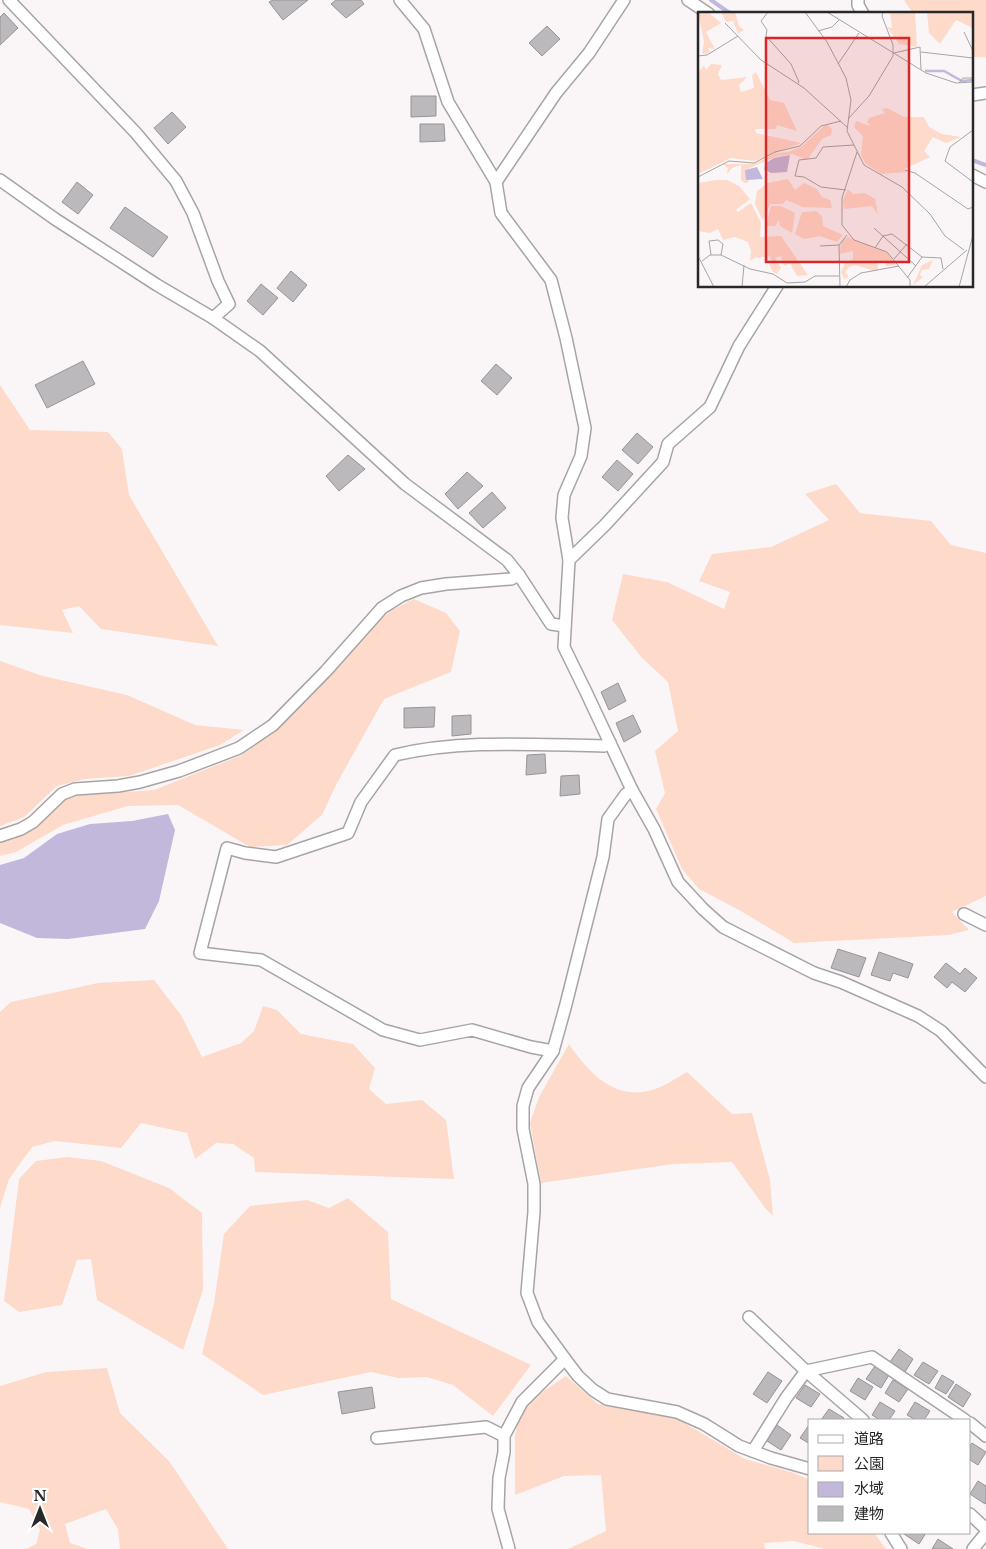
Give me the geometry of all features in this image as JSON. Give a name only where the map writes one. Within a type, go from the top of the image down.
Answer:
[{"type":"street","points":[[8,0],[136,133],[176,181],[193,213],[218,281],[229,304],[213,318]]},
{"type":"street","points":[[400,0],[424,29],[448,102],[496,182],[501,213],[551,280],[566,338],[585,428],[581,456],[564,495],[562,518],[569,560],[564,647],[632,790],[654,829],[678,882],[723,927],[814,973],[841,982],[918,1016],[941,1030],[986,1077]]},
{"type":"street","points":[[496,182],[556,93],[589,53],[624,0]]},
{"type":"street","points":[[688,0],[706,12]]},
{"type":"street","points":[[858,0],[858,5],[862,12]]},
{"type":"street","points":[[974,176],[986,182]]},
{"type":"street","points":[[0,180],[55,219],[157,285],[213,318],[260,351],[405,484],[507,560],[551,624],[565,626]]},
{"type":"street","points":[[569,560],[605,525],[663,462],[668,444],[710,407],[739,346],[776,288]]},
{"type":"street","points":[[0,836],[33,822],[62,794],[75,789],[140,782],[179,771],[239,748],[272,726],[326,671],[382,608],[401,596],[422,588],[446,584],[511,579],[518,575]]},
{"type":"street","points":[[553,1051],[531,1047],[472,1030],[420,1040],[382,1030],[261,960],[200,953],[227,848],[245,853],[276,857],[348,833],[361,802],[395,754],[421,748],[482,744],[604,746],[610,743]]},
{"type":"street","points":[[632,790],[626,794],[608,819],[603,857],[553,1051],[528,1088],[523,1106],[522,1129],[534,1184],[534,1212],[527,1294],[538,1322],[565,1359],[578,1376],[593,1390],[607,1399],[676,1412],[704,1424],[739,1446],[771,1458],[808,1468]]},
{"type":"street","points":[[964,914],[986,925]]},
{"type":"street","points":[[749,1317],[806,1371],[862,1419]]},
{"type":"street","points":[[753,1451],[786,1398],[806,1371],[872,1357],[962,1419]]},
{"type":"street","points":[[508,1549],[498,1509],[499,1478],[504,1452],[504,1436],[522,1402],[565,1359]]},
{"type":"street","points":[[971,1425],[986,1436]]},
{"type":"street","points":[[377,1438],[486,1427],[504,1436]]},
{"type":"street","points":[[971,1515],[986,1529]]},
{"type":"street","points":[[891,1534],[901,1549]]},
{"type":"street","points":[[973,1549],[986,1534]]},
{"type":"green space","points":[[904,0],[986,0],[986,57],[974,57],[974,12],[912,12]]},
{"type":"green space","points":[[0,385],[30,430],[108,432],[122,449],[129,495],[218,646],[101,629],[79,606],[62,610],[73,633],[0,625]]},
{"type":"green space","points":[[836,484],[860,513],[931,521],[951,545],[986,553],[986,896],[952,912],[969,930],[948,935],[794,943],[739,910],[699,889],[682,869],[656,809],[665,793],[655,751],[678,731],[668,682],[642,658],[612,620],[623,574],[667,582],[724,609],[730,592],[699,581],[712,554],[771,547],[829,520],[805,494]]},
{"type":"green space","points":[[414,599],[446,613],[460,631],[451,672],[384,699],[337,783],[322,815],[287,845],[250,847],[178,805],[128,806],[63,825],[16,852],[0,856],[0,840],[55,808],[67,798],[83,795],[154,790],[242,755],[275,731],[371,628],[392,610]]},
{"type":"green space","points":[[0,661],[43,676],[127,695],[195,725],[244,730],[220,745],[129,776],[85,779],[57,786],[24,817],[0,826]]},
{"type":"green space","points":[[154,980],[181,1015],[202,1057],[241,1043],[254,1031],[263,1006],[277,1010],[301,1034],[353,1044],[375,1068],[369,1089],[386,1104],[422,1100],[446,1120],[454,1179],[255,1172],[254,1158],[233,1144],[216,1143],[195,1159],[187,1133],[141,1123],[121,1148],[55,1141],[32,1147],[9,1179],[0,1208],[0,1012],[11,1002],[98,983]]},
{"type":"green space","points":[[569,1044],[594,1074],[614,1088],[638,1092],[652,1090],[687,1072],[732,1114],[752,1113],[770,1180],[773,1216],[765,1208],[732,1162],[673,1164],[541,1183],[530,1123],[539,1097]]},
{"type":"green space","points":[[67,1157],[101,1161],[169,1188],[202,1213],[203,1290],[183,1350],[97,1300],[91,1259],[77,1260],[62,1305],[19,1312],[4,1301],[19,1179],[36,1161]]},
{"type":"green space","points":[[348,1198],[388,1232],[391,1299],[531,1365],[493,1416],[453,1385],[427,1377],[398,1378],[371,1372],[263,1395],[202,1354],[214,1303],[224,1234],[250,1206],[307,1200],[329,1208]]},
{"type":"green space","points":[[107,1368],[120,1413],[169,1461],[228,1549],[120,1549],[118,1529],[106,1509],[65,1524],[70,1543],[88,1549],[26,1549],[36,1544],[40,1530],[29,1509],[0,1502],[0,1386],[46,1372]]},
{"type":"green space","points":[[566,1376],[598,1404],[676,1418],[745,1459],[794,1473],[808,1479],[808,1534],[875,1534],[886,1549],[825,1549],[793,1541],[764,1543],[765,1549],[568,1549],[606,1531],[601,1475],[564,1476],[515,1495],[515,1435],[522,1405]]},
{"type":"water","points":[[168,814],[175,830],[159,901],[145,929],[68,939],[37,938],[0,923],[0,865],[24,858],[57,834],[90,824],[132,821]]},
{"type":"building","points":[[273,0],[308,0],[283,20],[269,2]]},
{"type":"building","points":[[336,0],[361,0],[364,4],[346,18],[331,4]]},
{"type":"building","points":[[4,13],[18,28],[0,45],[0,17]]},
{"type":"building","points":[[547,26],[560,39],[542,56],[529,43]]},
{"type":"building","points":[[411,96],[436,96],[436,116],[411,117]]},
{"type":"building","points":[[172,112],[186,127],[168,144],[154,128]]},
{"type":"building","points":[[420,124],[444,124],[445,141],[420,142]]},
{"type":"building","points":[[77,182],[93,195],[78,214],[62,202]]},
{"type":"building","points":[[125,207],[168,237],[153,257],[110,228]]},
{"type":"building","points":[[291,271],[307,285],[293,302],[277,288]]},
{"type":"building","points":[[261,284],[278,298],[263,315],[247,301]]},
{"type":"building","points":[[83,361],[95,384],[47,408],[35,385]]},
{"type":"building","points":[[496,364],[512,378],[497,395],[481,381]]},
{"type":"building","points":[[637,433],[653,447],[638,464],[622,450]]},
{"type":"building","points":[[348,455],[365,469],[339,491],[326,476]]},
{"type":"building","points":[[617,460],[633,474],[618,491],[602,477]]},
{"type":"building","points":[[467,472],[483,486],[458,509],[445,494]]},
{"type":"building","points":[[492,492],[506,508],[483,528],[469,513]]},
{"type":"building","points":[[618,683],[626,701],[609,710],[601,692]]},
{"type":"building","points":[[435,707],[434,727],[404,728],[404,708]]},
{"type":"building","points":[[471,715],[471,734],[452,736],[452,716]]},
{"type":"building","points":[[633,715],[641,732],[624,742],[616,723]]},
{"type":"building","points":[[545,754],[546,773],[526,775],[527,755]]},
{"type":"building","points":[[579,775],[580,794],[560,796],[561,776]]},
{"type":"building","points":[[838,949],[866,958],[859,977],[831,968]]},
{"type":"building","points":[[879,952],[913,964],[908,978],[893,973],[890,981],[871,975]]},
{"type":"building","points":[[946,963],[960,974],[965,968],[977,978],[965,992],[952,982],[947,988],[934,977]]},
{"type":"building","points":[[899,1349],[913,1359],[905,1372],[890,1362]]},
{"type":"building","points":[[923,1362],[938,1371],[929,1384],[914,1375]]},
{"type":"building","points":[[875,1366],[889,1375],[881,1388],[866,1379]]},
{"type":"building","points":[[768,1372],[782,1381],[767,1403],[753,1394]]},
{"type":"building","points":[[942,1375],[954,1382],[946,1394],[935,1388]]},
{"type":"building","points":[[858,1378],[873,1387],[865,1400],[850,1391]]},
{"type":"building","points":[[893,1380],[908,1389],[899,1402],[885,1393]]},
{"type":"building","points":[[956,1384],[971,1394],[963,1407],[948,1397]]},
{"type":"building","points":[[805,1385],[820,1394],[811,1407],[796,1398]]},
{"type":"building","points":[[372,1387],[375,1408],[342,1414],[338,1392]]},
{"type":"building","points":[[880,1402],[895,1411],[890,1419],[878,1419],[872,1415]]},
{"type":"building","points":[[915,1402],[930,1411],[925,1419],[914,1419],[907,1415]]},
{"type":"building","points":[[829,1409],[844,1418],[843,1419],[822,1419]]},
{"type":"building","points":[[777,1425],[791,1435],[781,1450],[767,1441]]},
{"type":"building","points":[[808,1426],[808,1443],[800,1438]]},
{"type":"building","points":[[972,1443],[986,1452],[978,1465],[971,1461]]},
{"type":"building","points":[[978,1481],[986,1486],[985,1504],[971,1495]]},
{"type":"building","points":[[904,1534],[925,1534],[919,1544]]},
{"type":"building","points":[[938,1539],[953,1549],[932,1549]]},
{"type":"waterway","points":[[711,0],[728,12]]},
{"type":"waterway","points":[[974,161],[986,165]]}]
